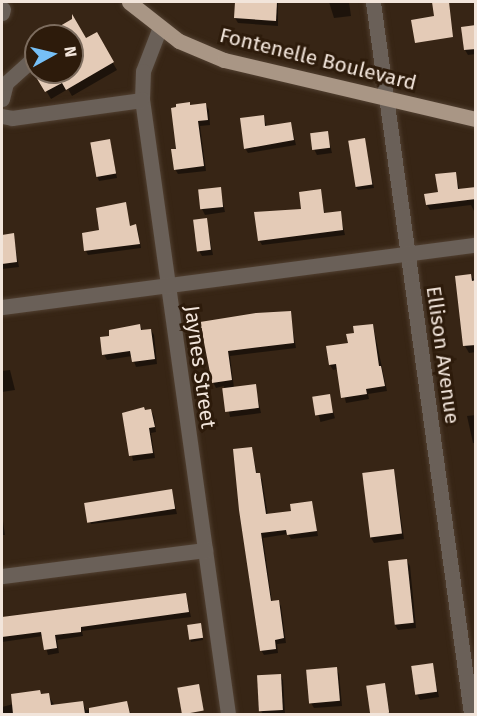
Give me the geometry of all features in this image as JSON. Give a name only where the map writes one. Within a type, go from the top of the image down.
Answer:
[{"type":"main road","name":"Fontenelle Boulevard","points":[[129,2],[179,41],[224,60],[476,119]]},
{"type":"street","name":"Ellison Avenue","points":[[373,2],[471,714]]},
{"type":"street","name":"Jaynes Street","points":[[160,27],[143,71],[142,100],[228,714]]},
{"type":"street","points":[[2,99],[6,83],[24,67]]},
{"type":"street","points":[[2,116],[12,118],[142,100]]},
{"type":"street","points":[[2,308],[476,245]]},
{"type":"street","points":[[2,576],[205,550]]},
{"type":"building","points":[[235,2],[277,2],[276,21],[234,18]]},
{"type":"building","points":[[432,2],[449,2],[453,37],[415,43],[411,20],[434,16]]},
{"type":"building","points":[[72,14],[78,24],[63,24],[72,19]]},
{"type":"building","points":[[476,25],[476,49],[464,50],[461,27]]},
{"type":"building","points":[[97,32],[114,62],[84,80],[84,35],[86,38]]},
{"type":"building","points":[[40,84],[60,84],[45,92]]},
{"type":"building","points":[[63,84],[76,84],[66,90]]},
{"type":"building","points":[[190,102],[190,105],[206,103],[208,120],[198,121],[204,166],[174,170],[171,149],[176,149],[171,108],[176,107],[176,104]]},
{"type":"building","points":[[264,115],[265,126],[291,122],[294,140],[244,149],[240,118]]},
{"type":"building","points":[[328,131],[330,148],[312,150],[310,133]]},
{"type":"building","points":[[365,138],[372,184],[356,187],[348,141]]},
{"type":"building","points":[[110,139],[116,173],[96,177],[90,142]]},
{"type":"building","points":[[456,172],[458,189],[476,187],[476,199],[426,205],[424,194],[438,192],[435,174]]},
{"type":"building","points":[[221,187],[223,207],[200,209],[198,189]]},
{"type":"building","points":[[321,189],[324,213],[341,211],[343,230],[258,241],[254,212],[301,209],[299,192]]},
{"type":"building","points":[[126,202],[130,226],[136,224],[140,244],[84,251],[82,233],[99,230],[96,208]]},
{"type":"building","points":[[207,218],[211,250],[197,251],[193,220]]},
{"type":"building","points":[[14,233],[17,262],[2,264],[2,235]]},
{"type":"building","points":[[471,274],[472,281],[476,280],[476,345],[463,346],[455,276]]},
{"type":"building","points":[[291,311],[294,343],[228,351],[232,380],[212,383],[200,322],[256,313]]},
{"type":"building","points":[[140,324],[141,330],[151,329],[155,359],[132,362],[130,351],[102,355],[100,337],[109,336],[109,330]]},
{"type":"building","points":[[373,324],[379,366],[381,366],[385,386],[366,389],[367,394],[341,398],[336,364],[329,365],[326,346],[348,343],[346,334],[354,333],[353,326]]},
{"type":"building","points":[[256,384],[259,408],[225,412],[222,388]]},
{"type":"building","points":[[330,394],[333,413],[315,416],[312,397]]},
{"type":"building","points":[[144,407],[145,410],[151,409],[155,427],[149,428],[153,453],[129,456],[122,413]]},
{"type":"building","points":[[252,447],[256,473],[260,473],[266,514],[291,511],[290,504],[312,501],[317,531],[287,535],[286,530],[261,533],[271,601],[279,600],[284,638],[275,640],[276,649],[260,651],[239,510],[233,449]]},
{"type":"building","points":[[394,469],[402,534],[370,537],[362,473]]},
{"type":"building","points":[[172,489],[175,509],[87,523],[84,503]]},
{"type":"building","points":[[407,559],[414,623],[395,625],[388,561]]},
{"type":"building","points":[[186,593],[189,612],[81,627],[81,632],[55,635],[57,648],[44,650],[41,632],[2,637],[2,617]]},
{"type":"building","points":[[201,623],[203,638],[189,640],[187,625]]},
{"type":"building","points":[[433,663],[437,692],[415,695],[411,666]]},
{"type":"building","points":[[337,667],[340,701],[309,704],[306,670]]},
{"type":"building","points":[[281,674],[283,710],[259,711],[257,675]]},
{"type":"building","points":[[385,683],[389,713],[370,714],[366,686]]},
{"type":"building","points":[[199,684],[204,711],[182,714],[177,688]]},
{"type":"building","points":[[40,690],[41,694],[49,693],[51,705],[83,701],[85,714],[13,714],[11,694]]},
{"type":"building","points":[[127,701],[130,714],[89,714],[89,708]]}]
